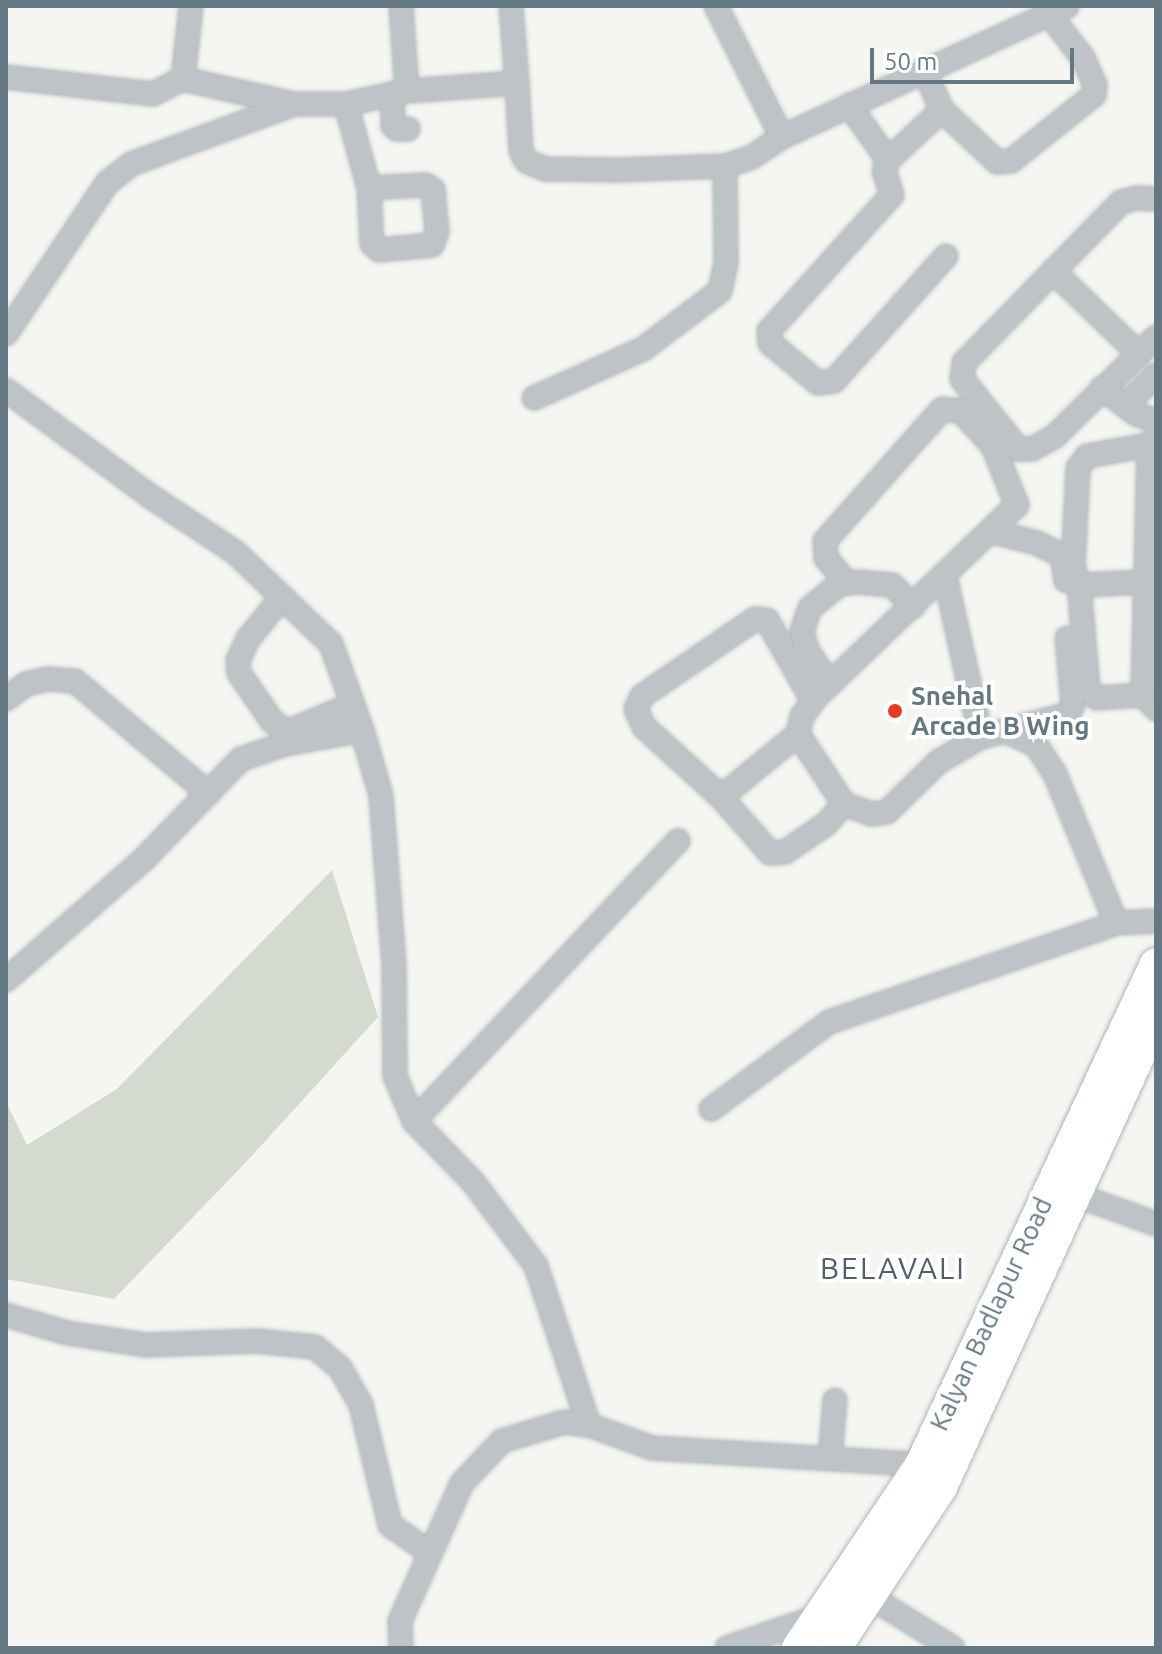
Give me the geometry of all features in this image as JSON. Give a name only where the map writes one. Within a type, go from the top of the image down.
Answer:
[{"type":"main road","name":"Kalyan Badlapur Road","points":[[798,1648],[844,1579],[936,1464],[1142,1027],[1156,964]]},
{"type":"main road","points":[[835,1648],[864,1606],[936,1464]]},
{"type":"street","points":[[183,79],[191,6]]},
{"type":"street","points":[[401,6],[400,93],[393,126],[408,129]]},
{"type":"street","points":[[511,6],[521,151],[526,161],[545,169],[725,166],[752,157],[782,137],[924,70],[1058,10],[1095,85],[1094,95],[1011,161],[997,162],[942,110],[924,70]]},
{"type":"street","points":[[716,6],[782,137]]},
{"type":"street","points":[[6,77],[153,94],[183,79],[294,104],[346,104],[400,93],[517,83]]},
{"type":"street","points":[[6,334],[107,183],[131,164],[294,104]]},
{"type":"street","points":[[346,104],[369,188]]},
{"type":"street","points":[[849,105],[888,160]]},
{"type":"street","points":[[942,110],[888,160],[884,171],[892,195],[769,331],[770,343],[818,383],[834,381],[946,256]]},
{"type":"street","points":[[534,398],[643,349],[720,291],[726,263],[725,166]]},
{"type":"street","points":[[1156,199],[1137,198],[1121,202],[964,363],[962,379],[1018,449],[1032,449],[1055,436],[1156,337]]},
{"type":"street","points":[[1053,271],[1139,354]]},
{"type":"street","points":[[1125,406],[1156,375]]},
{"type":"street","points":[[1102,388],[1136,414],[1156,421]]},
{"type":"street","points":[[6,390],[150,496],[235,552],[331,644],[381,796],[394,965],[395,1076],[414,1121],[473,1182],[536,1266],[589,1425]]},
{"type":"street","points":[[721,797],[798,734],[802,716],[813,701],[1017,505],[1011,483],[993,446],[961,411],[942,409],[825,541],[826,558],[847,583]]},
{"type":"street","points":[[1153,441],[1152,518],[1147,582],[1150,702],[1097,698],[1088,689],[1079,585],[1073,567],[1078,468],[1087,456],[1153,441]]},
{"type":"street","points":[[798,734],[844,804],[871,814],[887,812],[938,762],[981,737],[1069,714],[1073,704],[1067,634],[1071,626],[1062,555],[1037,543],[990,531]]},
{"type":"street","points":[[945,576],[981,737]]},
{"type":"street","points":[[1079,585],[1147,582]]},
{"type":"street","points":[[830,684],[807,650],[802,631],[810,608],[840,584],[847,583],[892,585],[913,606]]},
{"type":"street","points":[[282,597],[248,639],[238,660],[239,673],[272,721],[287,732],[337,711],[359,722]]},
{"type":"street","points":[[813,701],[767,620],[755,619],[642,696],[636,709],[644,727],[721,797],[770,853],[785,852],[826,824],[844,804]]},
{"type":"street","points":[[6,699],[26,684],[47,679],[75,681],[208,793]]},
{"type":"street","points":[[6,980],[144,859],[241,759],[359,722]]},
{"type":"street","points":[[1005,731],[1036,745],[1048,758],[1116,923]]},
{"type":"street","points":[[414,1121],[678,841]]},
{"type":"street","points":[[711,1109],[829,1022],[1116,923],[1156,921]]},
{"type":"street","points":[[1060,1196],[1156,1224]]},
{"type":"street","points":[[6,1315],[67,1333],[145,1345],[257,1341],[315,1347],[340,1368],[361,1405],[390,1525],[429,1552]]},
{"type":"street","points":[[830,1458],[835,1400]]},
{"type":"street","points":[[401,1648],[400,1621],[462,1483],[502,1441],[564,1422],[589,1425],[652,1448],[936,1464]]},
{"type":"street","points":[[844,1579],[864,1606],[953,1648]]},
{"type":"street","points":[[727,1648],[820,1616],[864,1606]]},
{"type":"shaded area","points":[[332,870],[378,1017],[248,1160],[114,1299],[6,1279],[6,1102],[27,1145],[117,1089]]},
{"type":"place","name":"Snehal Arcade B Wing","points":[[895,711]]},
{"type":"district","name":"BELAVALI","points":[[893,1268]]}]
